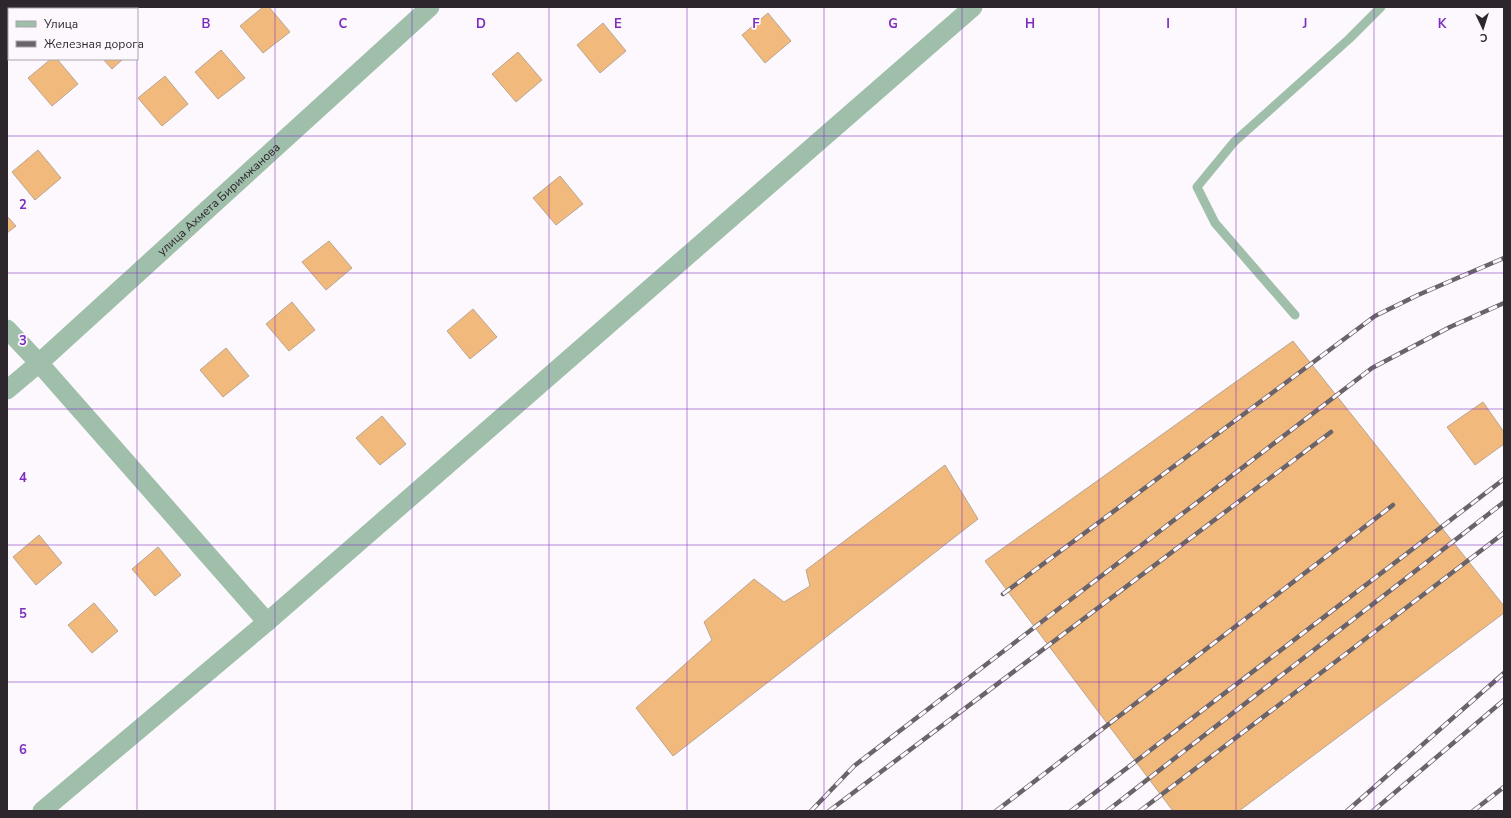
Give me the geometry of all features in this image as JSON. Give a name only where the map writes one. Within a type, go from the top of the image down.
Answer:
[{"type":"street","name":"улица Ахмета Биримжанова","points":[[7,390],[39,363],[430,7]]},
{"type":"street","points":[[42,811],[267,622],[973,7]]},
{"type":"street","points":[[7,329],[39,363],[267,622]]},
{"type":"lane","points":[[1295,315],[1215,223],[1197,187],[1234,142],[1349,39],[1381,7]]},
{"type":"building","points":[[263,7],[269,7],[290,32],[263,53],[240,26]]},
{"type":"building","points":[[768,13],[791,41],[765,63],[742,35]]},
{"type":"building","points":[[603,23],[626,51],[600,73],[577,45]]},
{"type":"building","points":[[221,50],[245,78],[218,99],[195,72]]},
{"type":"building","points":[[518,52],[542,80],[516,102],[492,74]]},
{"type":"building","points":[[50,60],[58,60],[78,84],[52,106],[28,78]]},
{"type":"building","points":[[104,60],[122,60],[112,69]]},
{"type":"building","points":[[165,76],[188,104],[162,126],[138,98]]},
{"type":"building","points":[[38,150],[61,178],[35,200],[12,172]]},
{"type":"building","points":[[560,176],[583,204],[556,225],[533,198]]},
{"type":"building","points":[[7,216],[16,226],[7,233]]},
{"type":"building","points":[[329,241],[352,268],[326,290],[302,262]]},
{"type":"building","points":[[292,302],[315,330],[289,351],[266,324]]},
{"type":"building","points":[[473,309],[497,337],[470,359],[447,331]]},
{"type":"building","points":[[1293,341],[1504,606],[1504,613],[1239,811],[1173,811],[985,561]]},
{"type":"building","points":[[226,348],[249,376],[223,397],[200,370]]},
{"type":"building","points":[[1483,402],[1504,432],[1504,444],[1475,465],[1447,427]]},
{"type":"building","points":[[382,416],[406,444],[380,465],[356,438]]},
{"type":"building","points":[[945,465],[978,519],[673,756],[636,708],[712,640],[704,622],[754,579],[784,602],[810,586],[806,570]]},
{"type":"building","points":[[39,535],[62,563],[36,585],[13,557]]},
{"type":"building","points":[[158,547],[181,575],[155,596],[132,569]]},
{"type":"building","points":[[94,603],[118,631],[92,653],[68,625]]},
{"type":"railway","points":[[1003,594],[1375,316],[1418,295],[1504,258]]},
{"type":"railway","points":[[811,811],[854,766],[1372,368],[1450,327],[1504,303]]},
{"type":"railway","points":[[829,811],[1331,432]]},
{"type":"railway","points":[[1071,811],[1504,479]]},
{"type":"railway","points":[[1107,811],[1504,502]]},
{"type":"railway","points":[[996,811],[1393,505]]},
{"type":"railway","points":[[1140,811],[1504,533]]},
{"type":"railway","points":[[1347,811],[1504,673]]},
{"type":"railway","points":[[1373,811],[1504,700]]},
{"type":"railway","points":[[1473,811],[1504,787]]}]
